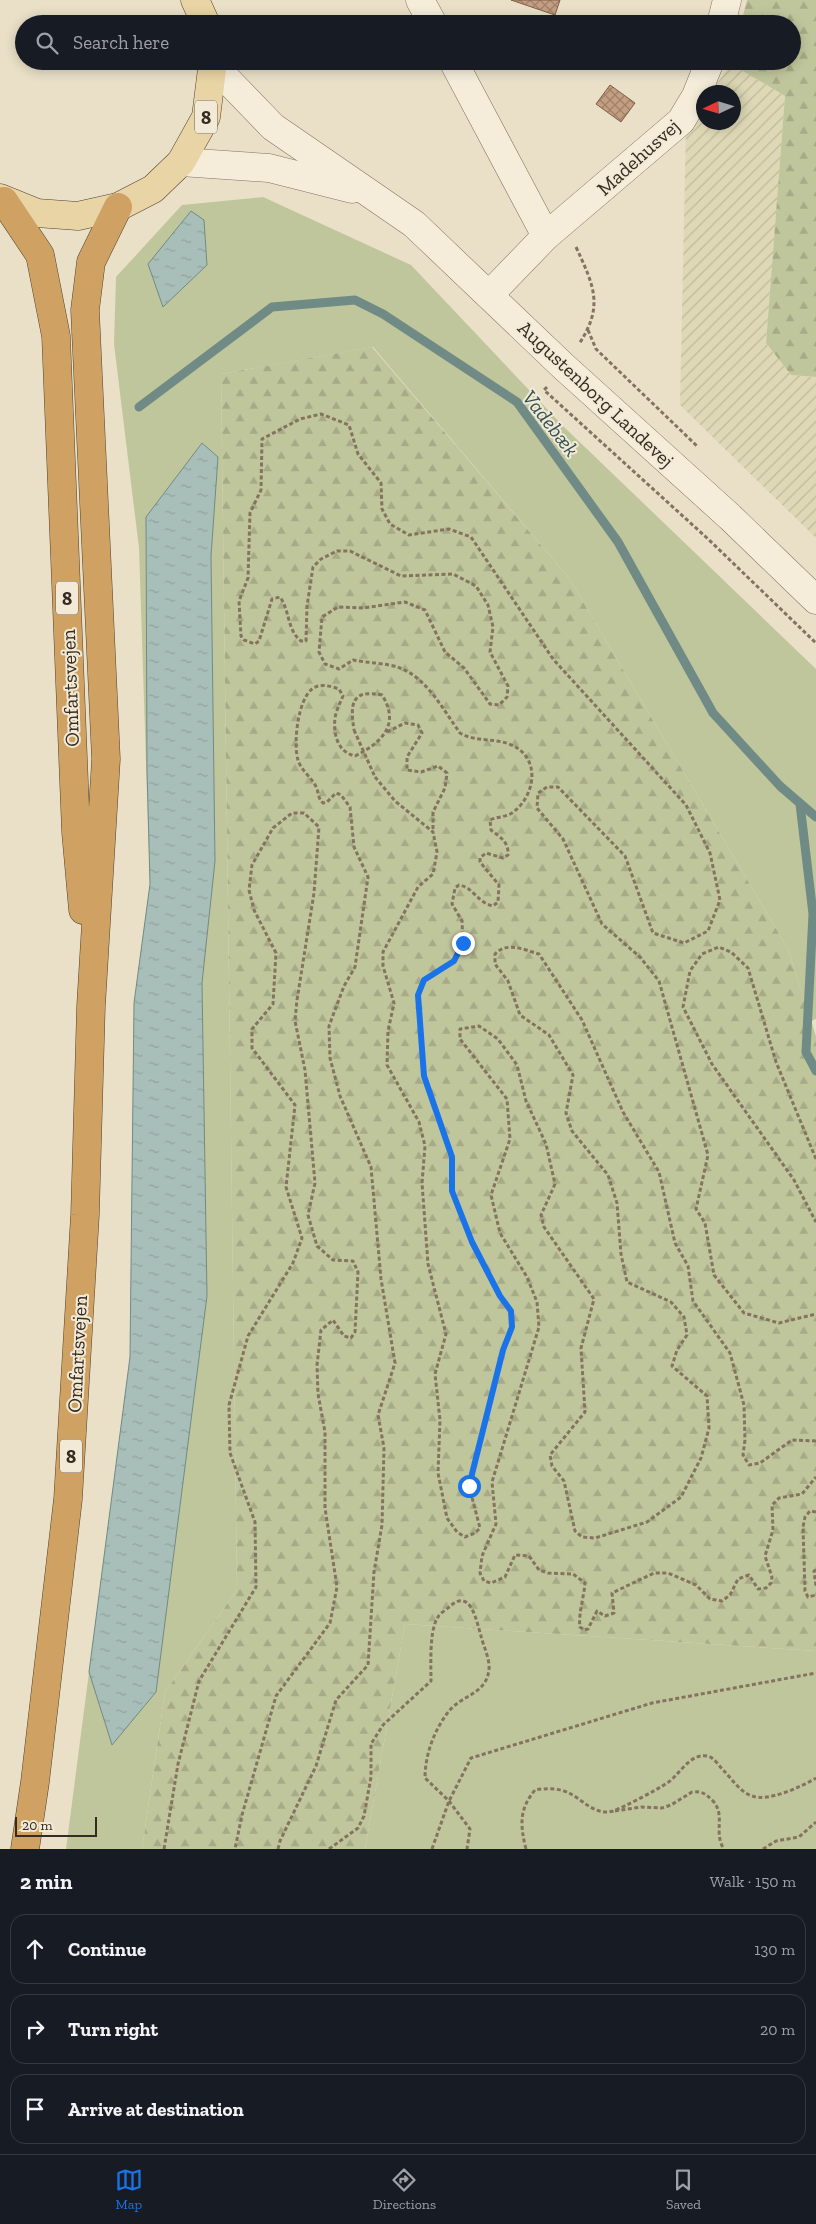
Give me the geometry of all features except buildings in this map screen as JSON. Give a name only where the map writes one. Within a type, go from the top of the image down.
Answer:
[{"type":"highway","name":"Omfartsvejen","points":[[2,200],[40,255],[56,336],[76,832],[91,1006]]},
{"type":"highway","name":"Omfartsvejen","points":[[25,1849],[35,1782],[68,1499],[85,1215],[91,1006],[106,759],[86,310],[91,262],[118,207]]},
{"type":"main road","points":[[195,0],[202,15]]},
{"type":"main road","name":"8","points":[[2,200],[37,213],[78,216],[118,207],[153,189],[181,162],[206,117],[212,70]]},
{"type":"street","points":[[420,0],[428,15]]},
{"type":"street","points":[[723,15],[727,0]]},
{"type":"street","name":"Augustenborg Landevej","points":[[219,70],[273,127],[414,224],[563,366],[730,517],[816,600]]},
{"type":"street","points":[[458,70],[546,236]]},
{"type":"street","name":"Madehusvej","points":[[488,295],[546,236],[681,122],[696,96],[706,70]]},
{"type":"street","name":"Augustenborg Landevej","points":[[181,162],[269,168],[371,194]]},
{"type":"path","points":[[563,366],[544,390],[707,538],[816,644]]},
{"type":"path","points":[[278,1849],[280,1841],[316,1766],[336,1700],[368,1665],[374,1572],[382,1525],[384,1448],[378,1416],[395,1363],[380,1278],[371,1167],[340,1096],[330,1058],[329,1026],[344,986],[355,967],[368,877],[354,847],[350,807],[341,795],[336,793],[334,797],[323,803],[318,798],[317,789],[298,761],[295,739],[304,699],[313,689],[322,685],[339,689],[342,696],[335,718],[339,746],[347,754],[355,756],[368,750],[386,733],[405,723],[418,725],[422,732],[407,757],[407,770],[421,772],[438,766],[447,773],[445,788],[433,812],[433,832],[437,852],[433,874],[418,887],[382,952],[383,966],[394,1003],[388,1031],[387,1066],[419,1122],[425,1146],[422,1183],[428,1264],[446,1334],[435,1374],[440,1420],[438,1473],[448,1518],[457,1532],[465,1537],[475,1533],[480,1528],[469,1486],[503,1350],[512,1327],[511,1311],[500,1296],[472,1242],[452,1191],[452,1157],[424,1076],[418,995],[424,980],[454,961],[463,943],[462,921],[452,904],[455,888],[459,885],[467,886],[485,904],[493,906],[498,902],[499,885],[480,862],[480,858],[486,853],[504,858],[508,855],[506,842],[490,830],[490,820],[511,815],[523,802],[531,781],[533,768],[526,755],[510,744],[466,737],[460,733],[422,682],[400,668],[353,660],[339,669],[325,664],[319,652],[322,617],[330,612],[338,608],[363,608],[406,602],[424,610],[445,652],[464,668],[490,704],[499,705],[507,697],[508,686],[490,652],[493,627],[488,605],[476,586],[453,574],[401,576],[350,551],[337,551],[320,559],[313,567],[307,606],[306,641],[300,641],[293,635],[285,604],[280,598],[272,599],[259,640],[255,644],[250,643],[241,636],[239,601],[248,578],[250,513],[260,490],[262,439],[300,419],[322,414],[348,425],[358,454],[381,483],[382,509],[390,524],[409,535],[449,529],[471,537],[553,659],[686,805],[710,853],[720,900],[708,931],[684,943],[653,933],[625,856],[558,787],[547,787],[538,792],[537,808],[563,839],[602,924],[640,957],[659,981],[708,1155],[696,1209],[705,1224],[714,1275],[744,1313],[778,1322],[816,1314]]},
{"type":"path","points":[[386,733],[390,718],[388,705],[382,695],[370,693],[359,696],[351,708],[354,730],[375,777],[396,801],[433,832]]},
{"type":"path","points":[[164,1849],[178,1764],[199,1681],[256,1587],[255,1522],[230,1453],[229,1405],[248,1336],[292,1264],[302,1238],[286,1187],[295,1105],[252,1048],[252,1028],[273,1004],[276,953],[254,910],[249,890],[252,865],[273,828],[292,813],[304,813],[319,827],[314,892],[295,1021],[305,1070],[314,1184],[308,1215],[317,1246],[333,1260],[353,1261],[358,1272],[355,1332],[351,1338],[344,1336],[333,1320],[321,1330],[317,1365],[318,1394],[326,1432],[325,1508],[337,1587],[330,1624],[276,1696],[242,1815],[235,1849]]},
{"type":"path","points":[[816,1441],[792,1440],[760,1463],[749,1465],[743,1455],[745,1440],[744,1405],[730,1353],[693,1301],[688,1266],[675,1243],[659,1172],[622,1112],[582,1020],[539,954],[511,946],[501,949],[495,954],[495,964],[508,982],[520,1015],[548,1035],[572,1075],[566,1113],[572,1131],[608,1175],[617,1203],[620,1254],[627,1282],[671,1302],[684,1317],[687,1335],[677,1350],[672,1366],[707,1396],[709,1428],[701,1458],[681,1497],[647,1522],[595,1538],[582,1537],[575,1531],[564,1481],[552,1466],[550,1455],[585,1412],[581,1348],[594,1299],[544,1227],[541,1215],[555,1184],[546,1144],[526,1101],[518,1065],[498,1039],[479,1026],[460,1029],[460,1039],[506,1099],[510,1138],[491,1195],[500,1233],[527,1276],[537,1302],[539,1326],[492,1482],[496,1524],[482,1556],[480,1573],[484,1581],[491,1583],[505,1577],[514,1555],[529,1556],[540,1570],[548,1573],[573,1574],[585,1583],[583,1605],[578,1618],[580,1627],[584,1630],[588,1629],[597,1611],[605,1616],[614,1613],[612,1593],[654,1573],[668,1573],[696,1585],[710,1600],[722,1601],[730,1595],[738,1579],[749,1574],[758,1588],[766,1588],[772,1583],[772,1577],[765,1556],[773,1530],[772,1505],[779,1498],[802,1494],[816,1477]]},
{"type":"path","points":[[816,1159],[776,1062],[748,968],[732,952],[719,947],[702,954],[690,971],[683,1007],[712,1064],[794,1180],[816,1222]]},
{"type":"path","points":[[816,1512],[810,1512],[805,1517],[803,1527],[805,1591],[808,1598],[816,1595]]},
{"type":"path","points":[[816,1570],[814,1571],[816,1586]]},
{"type":"path","points":[[329,1849],[358,1828],[364,1816],[371,1778],[371,1744],[383,1725],[431,1681],[431,1647],[437,1618],[456,1600],[467,1602],[474,1613],[490,1667],[486,1681],[478,1692],[450,1710],[431,1744],[425,1761],[425,1778],[446,1801],[449,1801],[470,1829],[467,1849]]},
{"type":"path","points":[[432,1849],[449,1801],[471,1758],[652,1703],[816,1673]]},
{"type":"path","points":[[612,1811],[668,1783],[684,1766],[698,1757],[707,1756],[715,1761],[741,1790],[750,1796],[762,1798],[801,1787],[816,1778]]},
{"type":"path","points":[[526,1849],[522,1815],[525,1801],[535,1790],[546,1788],[567,1792],[600,1812],[641,1807],[662,1808],[692,1792],[707,1794],[718,1806],[720,1812],[719,1835],[724,1849]]},
{"type":"path","points":[[763,1849],[776,1841],[799,1837],[816,1822]]},
{"type":"shaded area","points":[[727,70],[741,70],[785,96],[766,343],[791,375],[816,377],[816,538],[680,405],[686,127],[696,113],[696,130],[741,130],[741,85],[716,85]]},
{"type":"green space","points":[[747,0],[816,0],[816,377],[791,375],[766,343],[785,96],[741,70],[801,70],[801,15],[743,15]]},
{"type":"green space","points":[[263,197],[411,265],[563,426],[816,669],[816,1019],[811,1021],[788,949],[569,578],[373,347],[221,374],[237,1590],[165,1692],[142,1849],[66,1849],[130,1357],[134,1003],[150,884],[139,548],[114,344],[116,277],[182,205]]},
{"type":"green space","points":[[372,347],[569,578],[788,949],[816,1036],[816,1651],[405,1624],[365,1849],[142,1849],[165,1692],[237,1590],[221,374]]},
{"type":"green space","points":[[405,1624],[816,1651],[816,1849],[365,1849]]},
{"type":"water","points":[[191,211],[204,220],[207,265],[163,307],[148,264]]},
{"type":"water","points":[[202,443],[218,457],[211,556],[215,861],[202,983],[207,1296],[156,1692],[112,1745],[89,1672],[130,1357],[134,1003],[150,884],[147,770],[146,517]]},
{"type":"waterway","name":"Vadebæk","points":[[139,407],[272,307],[355,300],[383,314],[517,402],[618,542],[713,713],[780,786],[816,817]]},
{"type":"waterway","points":[[800,804],[813,914],[806,1052],[816,1071]]},
{"type":"route","points":[[463,943],[454,961],[424,980],[418,995],[424,1076],[452,1157],[452,1191],[472,1242],[500,1296],[511,1311],[512,1327],[503,1350],[469,1486]]}]
